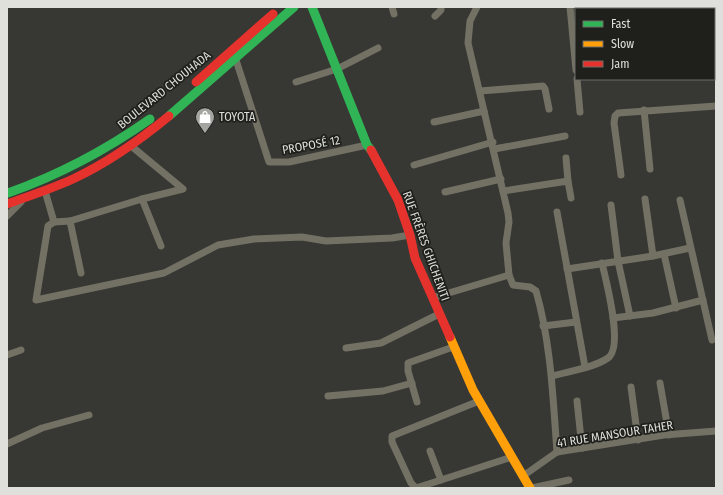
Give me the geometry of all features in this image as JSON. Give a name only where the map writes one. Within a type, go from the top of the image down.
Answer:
[{"type":"main road","name":"BOULEVARD CHOUHADA","points":[[7,193],[42,182],[124,138],[158,114],[281,7]]},
{"type":"main road","points":[[7,204],[45,191],[82,174],[130,145],[189,100],[236,60],[294,7]]},
{"type":"main road","name":"RUE FRÈRES GHICHENITI","points":[[312,7],[367,145],[377,159],[398,200],[410,235],[415,258],[438,314],[479,401],[531,488]]},
{"type":"street","points":[[435,16],[441,10],[441,7]]},
{"type":"street","points":[[478,7],[470,21],[468,43],[494,146],[509,222],[506,243],[509,275],[513,286],[530,287],[536,291],[552,376],[557,452]]},
{"type":"street","points":[[570,7],[575,60]]},
{"type":"street","points":[[296,82],[337,69],[378,48]]},
{"type":"street","name":"PROPOSÉ 12","points":[[236,60],[269,162],[289,162],[367,145]]},
{"type":"street","points":[[577,80],[580,112]]},
{"type":"street","points":[[480,92],[543,86],[549,109]]},
{"type":"street","points":[[621,175],[615,116],[624,112],[644,110],[716,106]]},
{"type":"street","points":[[644,110],[650,169]]},
{"type":"street","points":[[434,122],[484,111]]},
{"type":"street","points":[[414,165],[494,146],[565,136]]},
{"type":"street","points":[[130,145],[183,189],[142,199],[70,221],[54,222],[48,226],[36,300],[164,273],[218,245],[260,239],[302,237],[326,241],[392,238],[410,235]]},
{"type":"street","points":[[566,158],[571,198]]},
{"type":"street","points":[[446,192],[501,179]]},
{"type":"street","points":[[503,191],[568,181]]},
{"type":"street","points":[[45,191],[54,222]]},
{"type":"street","points":[[7,216],[26,197]]},
{"type":"street","points":[[142,199],[161,246]]},
{"type":"street","points":[[645,199],[653,256]]},
{"type":"street","points":[[680,200],[712,340]]},
{"type":"street","points":[[611,205],[618,260],[630,316]]},
{"type":"street","points":[[557,212],[585,367]]},
{"type":"street","points":[[70,221],[81,273]]},
{"type":"street","points":[[567,269],[618,260],[653,256],[690,248]]},
{"type":"street","points":[[664,254],[676,308]]},
{"type":"street","points":[[552,376],[585,367],[608,358],[613,353],[615,342],[613,318],[602,263]]},
{"type":"street","points":[[432,298],[509,275]]},
{"type":"street","points":[[613,318],[676,308],[703,300]]},
{"type":"street","points":[[346,348],[381,343],[438,314]]},
{"type":"street","points":[[543,326],[576,322]]},
{"type":"street","points":[[417,402],[408,371],[408,363],[453,346]]},
{"type":"street","points":[[7,355],[21,350]]},
{"type":"street","points":[[328,396],[383,391],[412,383]]},
{"type":"street","points":[[660,383],[669,435]]},
{"type":"street","points":[[631,387],[638,440]]},
{"type":"street","points":[[479,401],[392,436],[392,442],[411,483],[416,488],[512,458]]},
{"type":"street","points":[[577,401],[582,448]]},
{"type":"street","points":[[7,444],[42,428],[89,415]]},
{"type":"street","name":"41 RUE MANSOUR TAHER","points":[[523,476],[557,452],[669,435],[716,432]]},
{"type":"street","points":[[430,451],[441,480]]},
{"type":"street","points":[[531,488],[568,480]]},
{"type":"traffic: fast","points":[[169,116],[294,7]]},
{"type":"traffic: fast","points":[[312,7],[367,145],[371,150]]},
{"type":"traffic: fast","points":[[8,193],[46,178],[82,161],[150,119]]},
{"type":"traffic: slow","points":[[450,337],[473,390],[530,488]]},
{"type":"traffic: jam","points":[[196,82],[273,14]]},
{"type":"traffic: jam","points":[[7,204],[86,173],[147,134],[169,116]]},
{"type":"traffic: jam","points":[[371,150],[398,200],[410,235],[415,258],[450,337]]},
{"type":"place","name":"TOYOTA","points":[[205,134]]}]
